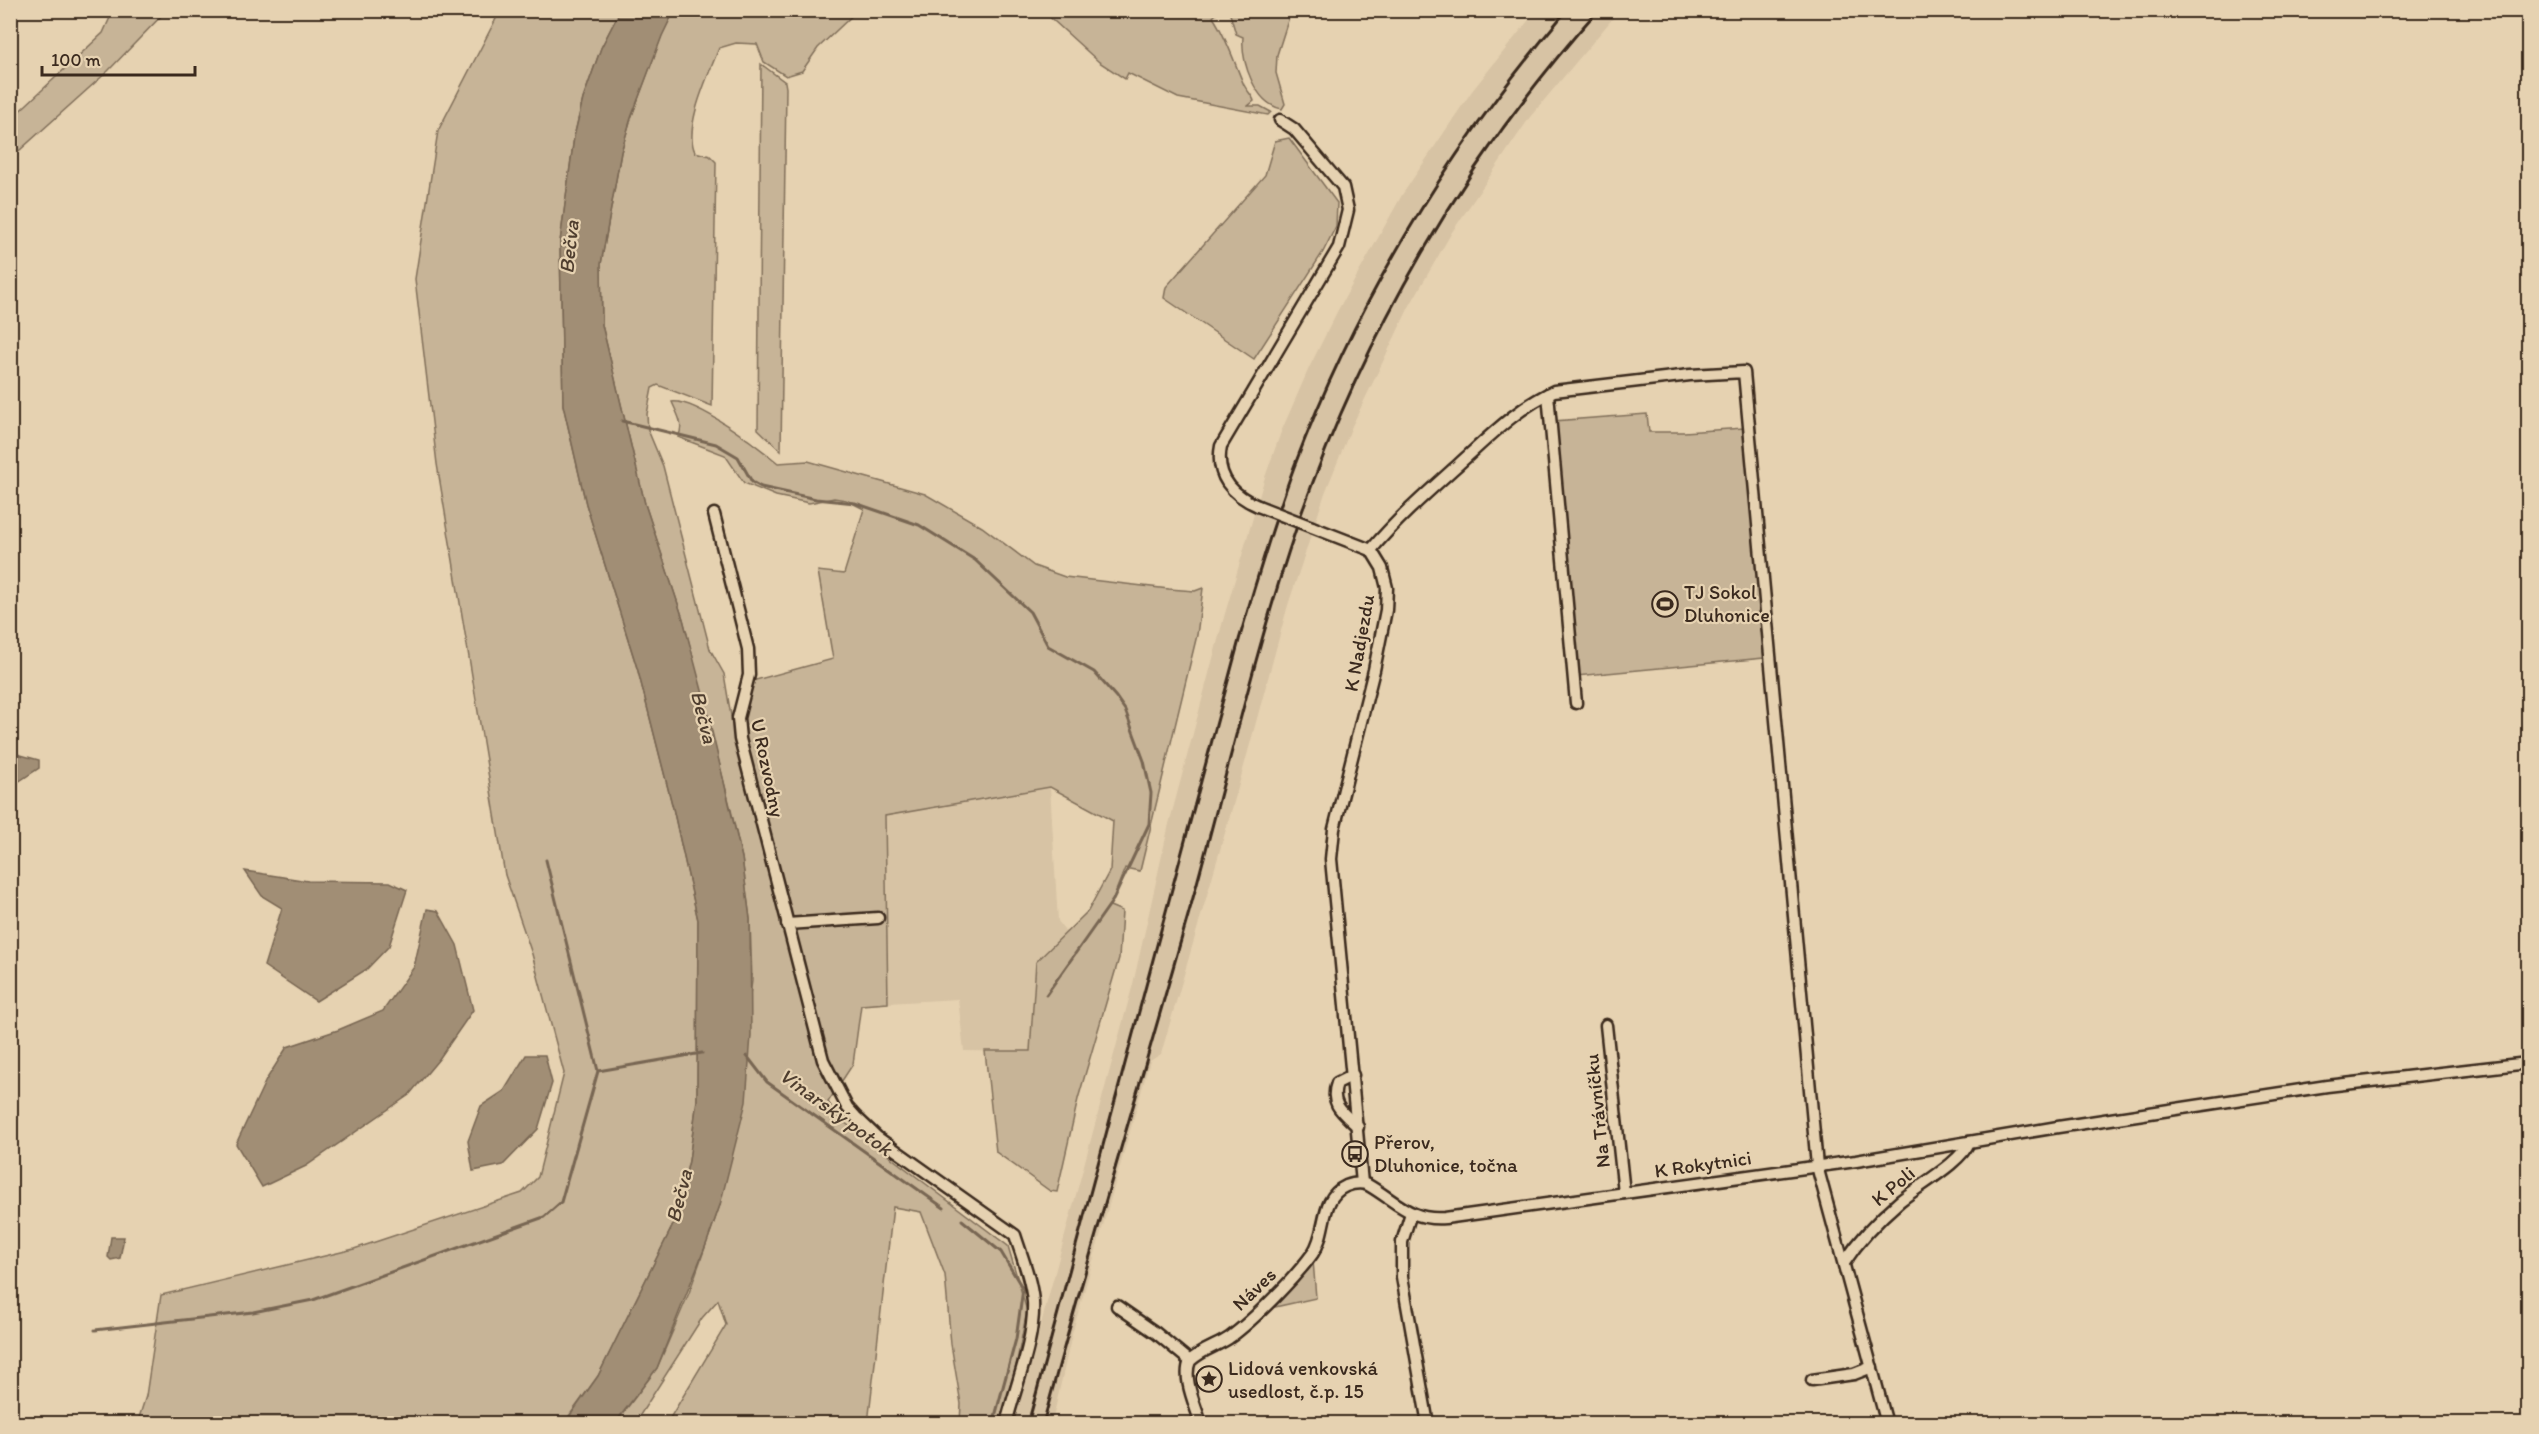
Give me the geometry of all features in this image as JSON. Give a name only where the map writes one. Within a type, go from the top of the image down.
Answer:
[{"type":"street","points":[[1280,120],[1293,129],[1343,187],[1348,210],[1339,247],[1221,446],[1219,463],[1227,484],[1240,498],[1371,550],[1407,511],[1506,422],[1526,405],[1548,394],[1690,375],[1744,372],[1817,1166],[1887,1424]]},
{"type":"street","points":[[1548,394],[1576,703]]},
{"type":"street","name":"U Rozvodny","points":[[714,514],[748,648],[749,675],[739,711],[739,730],[823,1060],[847,1107],[877,1137],[1015,1235],[1025,1266],[1033,1302],[1029,1336],[1006,1424]]},
{"type":"street","name":"K Nadjezdu","points":[[1362,1183],[1331,859],[1334,829],[1361,724],[1386,610],[1385,577],[1371,550]]},
{"type":"street","points":[[787,924],[878,918]]},
{"type":"street","name":"Na Trávníčku","points":[[1606,1025],[1624,1193]]},
{"type":"street","name":"K Rokytnici","points":[[1362,1183],[1411,1213],[1428,1219],[1445,1218],[1817,1166],[2327,1086],[2529,1063]]},
{"type":"street","points":[[1353,1075],[1337,1083],[1333,1093],[1334,1101],[1342,1113],[1358,1127]]},
{"type":"street","name":"K Poli","points":[[1844,1263],[1887,1213],[1919,1186],[1959,1158],[1969,1142]]},
{"type":"street","name":"Náves","points":[[1190,1361],[1235,1333],[1285,1286],[1317,1246],[1330,1199],[1345,1186],[1362,1183]]},
{"type":"street","points":[[1411,1213],[1402,1242],[1402,1277],[1428,1424]]},
{"type":"street","points":[[1117,1306],[1190,1361],[1189,1380],[1201,1424]]},
{"type":"street","points":[[1812,1380],[1854,1374],[1872,1367]]},
{"type":"shaded area","points":[[164,10],[165,12],[108,71],[11,158],[11,119],[103,33],[113,11]]},
{"type":"shaded area","points":[[500,11],[620,11],[601,48],[583,99],[574,137],[560,242],[563,405],[586,504],[638,671],[673,808],[698,920],[697,1100],[689,1161],[673,1225],[598,1376],[564,1423],[137,1424],[146,1396],[161,1295],[354,1249],[522,1193],[538,1177],[564,1073],[532,954],[505,875],[437,464],[415,279],[438,131]]},
{"type":"shaded area","points":[[674,11],[857,11],[818,48],[802,71],[786,76],[764,62],[757,44],[736,43],[719,48],[699,100],[692,129],[695,152],[710,156],[716,162],[712,406],[658,385],[652,388],[647,414],[648,430],[663,466],[710,649],[724,674],[731,716],[745,708],[752,681],[833,659],[818,571],[844,574],[864,509],[846,500],[834,498],[809,503],[776,496],[744,483],[725,455],[678,437],[681,428],[672,402],[683,403],[711,416],[778,463],[808,461],[925,494],[982,527],[1034,566],[1065,577],[1169,589],[1195,591],[1203,588],[1197,635],[1140,871],[1125,868],[1110,906],[1122,911],[1119,958],[1078,1099],[1057,1192],[1050,1191],[996,1152],[985,1051],[1030,1051],[1036,962],[1088,911],[1110,870],[1113,821],[1050,787],[885,816],[888,1003],[861,1005],[853,1064],[828,1102],[840,1119],[1008,1246],[1027,1311],[1015,1371],[1000,1423],[960,1423],[961,1404],[951,1344],[945,1275],[921,1212],[893,1207],[868,1423],[667,1423],[726,1325],[718,1300],[702,1318],[635,1423],[615,1424],[657,1368],[689,1293],[720,1205],[752,981],[750,919],[742,858],[683,619],[645,504],[602,325],[601,264],[621,152],[631,118],[662,35]]},
{"type":"shaded area","points":[[1043,11],[1219,11],[1213,17],[1244,85],[1254,101],[1248,106],[1260,106],[1271,112],[1268,115],[1178,98],[1128,73],[1125,79],[1099,62]]},
{"type":"shaded area","points":[[1229,11],[1291,11],[1277,55],[1276,73],[1285,104],[1282,109],[1272,105],[1257,91],[1244,58],[1243,37],[1236,34]]},
{"type":"shaded area","points":[[1536,11],[1619,11],[1530,117],[1452,232],[1409,307],[1352,426],[1325,493],[1288,605],[1161,1054],[1150,1061],[1072,1334],[1052,1423],[1014,1424],[1133,984],[1169,824],[1224,617],[1264,480],[1281,432],[1338,310],[1402,195],[1472,91]]},
{"type":"shaded area","points":[[761,64],[785,82],[786,88],[781,451],[758,429]]},
{"type":"shaded area","points":[[1289,138],[1337,203],[1336,226],[1323,252],[1254,359],[1164,298],[1166,287],[1265,175],[1275,141]]},
{"type":"shaded area","name":"TJ Sokol Dluhonice","points":[[1647,414],[1649,432],[1744,428],[1764,658],[1576,676],[1553,421]]},
{"type":"shaded area","points":[[1050,787],[1058,921],[1067,933],[1036,962],[1030,1052],[964,1051],[958,999],[888,1003],[885,816]]},
{"type":"shaded area","points":[[1313,1260],[1316,1298],[1275,1307],[1275,1304]]},
{"type":"water","name":"Bečva","points":[[620,11],[674,11],[662,36],[631,118],[621,152],[601,264],[602,325],[645,504],[683,619],[704,698],[742,858],[750,919],[751,1035],[746,1102],[720,1205],[657,1368],[615,1423],[564,1424],[598,1376],[673,1225],[689,1161],[697,1100],[698,920],[673,808],[638,671],[586,504],[563,405],[560,242],[574,137],[583,99],[601,48]]},
{"type":"water","points":[[10,752],[39,760],[39,768],[18,782],[11,779]]},
{"type":"water","points":[[245,871],[308,881],[390,882],[407,890],[389,946],[367,969],[316,1001],[264,966],[282,908],[262,896]]},
{"type":"water","points":[[427,909],[438,911],[457,945],[473,1010],[439,1059],[409,1095],[306,1166],[262,1187],[236,1144],[266,1080],[287,1047],[338,1030],[383,1011],[414,967]]},
{"type":"water","points":[[526,1055],[545,1055],[552,1083],[538,1129],[503,1165],[473,1171],[468,1141],[481,1106],[504,1091]]},
{"type":"water","points":[[111,1237],[124,1237],[120,1258],[111,1260],[108,1257]]},
{"type":"waterway","points":[[622,421],[716,444],[738,457],[752,482],[761,487],[816,499],[855,503],[919,525],[975,560],[1030,612],[1048,646],[1094,672],[1116,697],[1125,710],[1144,761],[1151,793],[1149,824],[1113,900],[1046,995]]},
{"type":"waterway","points":[[546,860],[598,1071]]},
{"type":"waterway","points":[[95,1330],[253,1312],[313,1300],[544,1217],[561,1202],[598,1071],[702,1053]]},
{"type":"waterway","name":"Vinarský potok","points":[[747,1056],[767,1082],[944,1208]]},
{"type":"waterway","name":"Vinarský potok","points":[[962,1220],[1001,1252],[1023,1289],[1016,1339],[993,1424]]},
{"type":"railway","points":[[1028,1424],[1239,640],[1294,467],[1347,344],[1377,285],[1411,227],[1446,170],[1484,115],[1567,10]]},
{"type":"railway","points":[[1043,1424],[1191,905],[1268,620],[1297,526],[1323,455],[1386,319],[1461,189],[1549,67],[1598,10]]},
{"type":"place","name":"TJ Sokol Dluhonice","points":[[1665,604]]},
{"type":"place","name":"Přerov, Dluhonice, točna","points":[[1355,1154]]},
{"type":"place","name":"Lidová venkovská usedlost, č.p. 15","points":[[1209,1379]]}]
